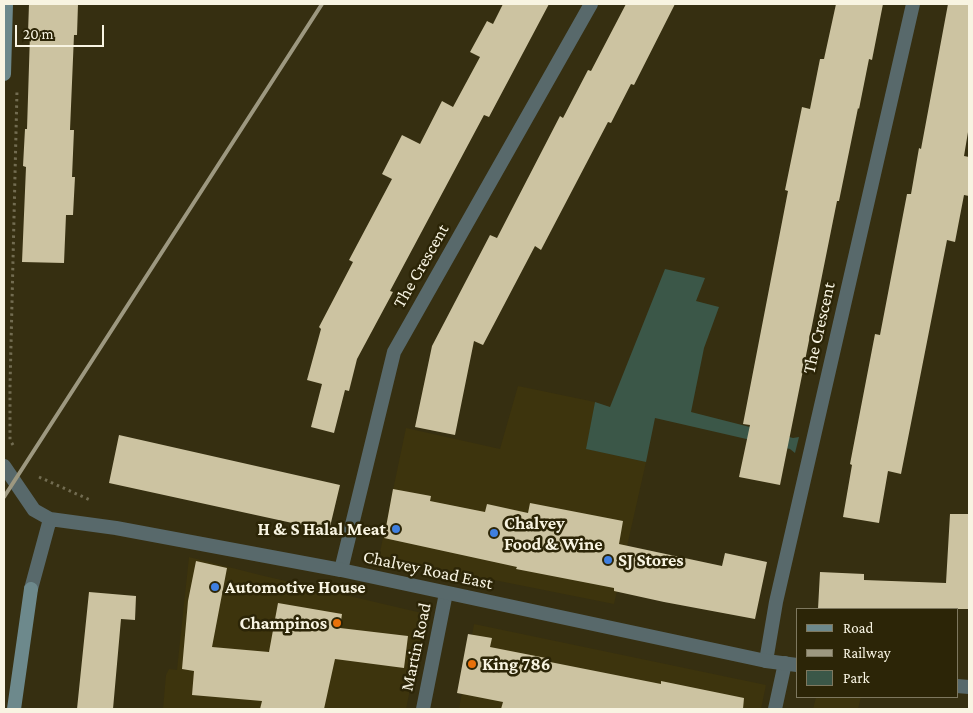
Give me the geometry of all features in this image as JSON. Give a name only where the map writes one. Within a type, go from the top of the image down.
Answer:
[{"type":"main road","points":[[4,74],[6,4]]},
{"type":"main road","points":[[14,709],[31,589]]},
{"type":"street","name":"The Crescent","points":[[341,570],[394,352],[591,4]]},
{"type":"street","name":"The Crescent","points":[[766,660],[776,602],[912,4]]},
{"type":"street","points":[[4,466],[34,510],[50,519],[31,589]]},
{"type":"street","name":"Chalvey Road East","points":[[50,519],[116,528],[341,570],[791,664]]},
{"type":"street","name":"Martin Road","points":[[422,709],[446,593]]},
{"type":"street","points":[[775,709],[791,664]]},
{"type":"path","points":[[15,449],[10,440],[10,386],[17,89]]},
{"type":"path","points":[[31,473],[96,503]]},
{"type":"shaded area","points":[[518,386],[595,402],[587,449],[646,462],[614,604],[379,557],[406,428],[500,449]]},
{"type":"shaded area","points":[[189,557],[426,614],[406,709],[163,709],[166,675],[169,669],[177,670]]},
{"type":"shaded area","points":[[474,624],[766,685],[761,709],[459,709]]},
{"type":"shaded area","points":[[816,698],[861,698],[858,709],[813,709]]},
{"type":"green space","points":[[665,269],[705,278],[696,301],[719,307],[704,348],[691,412],[793,438],[799,437],[795,453],[790,449],[655,418],[646,462],[586,449],[595,402],[610,407]]},
{"type":"building","points":[[29,4],[78,4],[77,35],[74,35],[70,130],[74,130],[72,177],[75,177],[73,215],[66,215],[64,263],[22,262],[26,167],[23,166],[25,129],[27,129],[30,34],[28,33]]},
{"type":"building","points":[[503,4],[549,4],[489,117],[484,115],[390,291],[393,292],[357,359],[349,391],[345,390],[334,433],[311,427],[322,384],[307,380],[321,329],[319,327],[353,262],[349,260],[392,179],[382,174],[402,135],[420,144],[442,101],[453,107],[480,57],[470,52],[487,21],[493,24]]},
{"type":"building","points":[[626,4],[675,4],[634,85],[631,84],[611,123],[608,122],[541,250],[535,246],[483,345],[474,341],[455,435],[415,427],[432,346],[490,235],[497,238],[560,116],[563,118],[588,70],[591,71]]},
{"type":"building","points":[[836,4],[883,4],[872,60],[869,59],[839,201],[837,201],[780,485],[739,477],[750,425],[743,424],[788,191],[785,190],[802,107],[810,109],[820,59],[824,59]]},
{"type":"building","points":[[948,4],[969,4],[969,126],[964,156],[969,157],[969,196],[964,195],[955,242],[947,240],[901,474],[888,471],[879,523],[843,517],[852,465],[850,464],[875,334],[880,335],[907,194],[911,194],[919,148],[921,149]]},
{"type":"building","points":[[119,435],[340,485],[329,531],[109,483]]},
{"type":"building","points":[[393,489],[431,496],[430,501],[485,512],[487,504],[528,513],[530,503],[623,521],[619,544],[722,566],[725,553],[767,562],[755,619],[664,602],[614,591],[614,588],[516,569],[517,567],[384,538]]},
{"type":"building","points":[[950,514],[969,514],[969,609],[818,608],[820,572],[864,574],[864,580],[946,583]]},
{"type":"building","points":[[196,561],[227,568],[212,647],[269,652],[278,603],[342,614],[340,628],[408,636],[404,668],[335,659],[324,709],[260,709],[262,701],[192,695],[194,671],[182,669],[188,601]]},
{"type":"building","points":[[89,592],[136,596],[135,620],[121,619],[113,709],[77,709]]},
{"type":"building","points":[[468,634],[492,638],[490,647],[551,659],[550,662],[661,684],[661,681],[744,698],[743,709],[501,709],[503,702],[457,693]]},
{"type":"railway","points":[[4,497],[322,4]]},
{"type":"place","name":"H & S Halal Meat","points":[[396,529]]},
{"type":"place","name":"Chalvey Food & Wine","points":[[494,533]]},
{"type":"place","name":"SJ Stores","points":[[608,560]]},
{"type":"place","name":"Automotive House","points":[[215,587]]},
{"type":"place","name":"Champinos","points":[[337,623]]},
{"type":"place","name":"King 786","points":[[472,664]]}]
